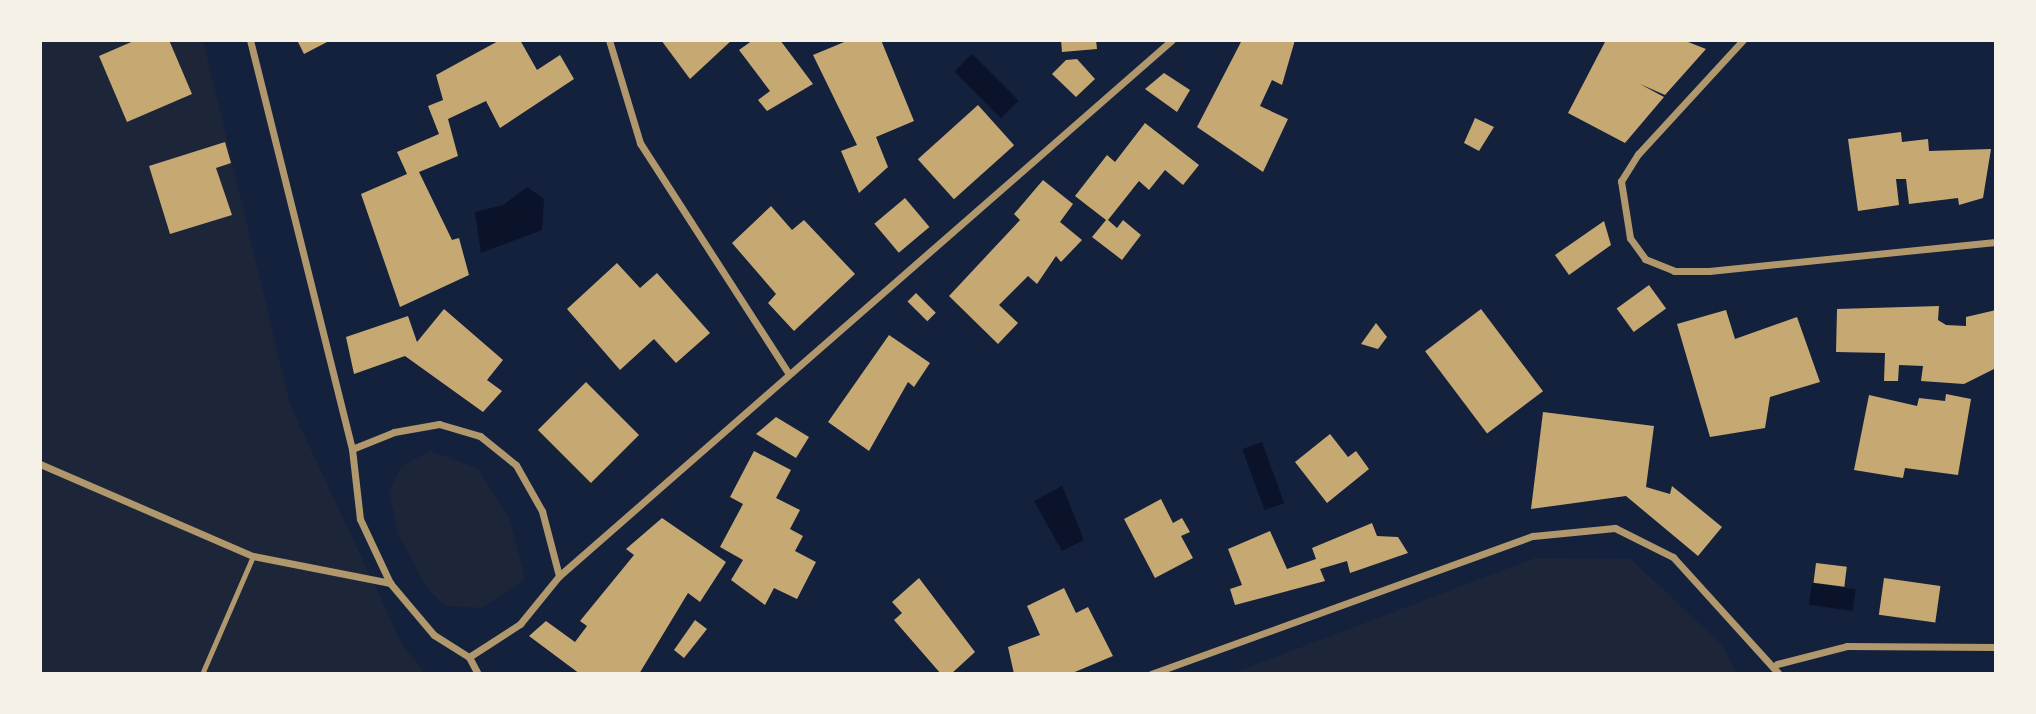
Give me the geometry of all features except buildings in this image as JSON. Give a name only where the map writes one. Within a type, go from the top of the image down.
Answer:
[{"type":"street","points":[[250,40],[352,449],[360,519],[390,583],[434,635],[469,657],[478,674]]},
{"type":"street","points":[[610,40],[640,143],[789,374]]},
{"type":"street","points":[[469,657],[520,624],[559,576],[1172,40]]},
{"type":"street","points":[[1743,40],[1638,154],[1621,181],[1630,238],[1645,259],[1674,271],[1709,271],[1996,242]]},
{"type":"street","points":[[352,449],[394,432],[439,424],[480,436],[516,465],[535,499],[559,576]]},
{"type":"street","points":[[40,464],[253,556],[390,583]]},
{"type":"street","points":[[1151,674],[1533,536],[1615,528],[1673,557],[1777,664],[1779,674]]},
{"type":"street","points":[[1777,664],[1847,646],[1996,647]]},
{"type":"lane","points":[[202,674],[253,556]]},
{"type":"shaded area","points":[[40,40],[203,40],[290,405],[403,646],[426,674],[40,674]]},
{"type":"shaded area","points":[[972,54],[1019,101],[1001,118],[954,72]]},
{"type":"shaded area","points":[[527,187],[544,199],[542,230],[481,253],[475,212],[503,205]]},
{"type":"shaded area","points":[[1262,442],[1284,503],[1264,510],[1242,449]]},
{"type":"shaded area","points":[[430,451],[477,468],[509,518],[525,579],[483,608],[445,606],[427,588],[399,536],[389,492],[401,467]]},
{"type":"shaded area","points":[[1062,486],[1084,540],[1062,551],[1034,501]]},
{"type":"shaded area","points":[[1535,558],[1631,559],[1722,645],[1737,674],[1231,674]]},
{"type":"shaded area","points":[[1812,583],[1856,589],[1853,611],[1809,605]]}]
